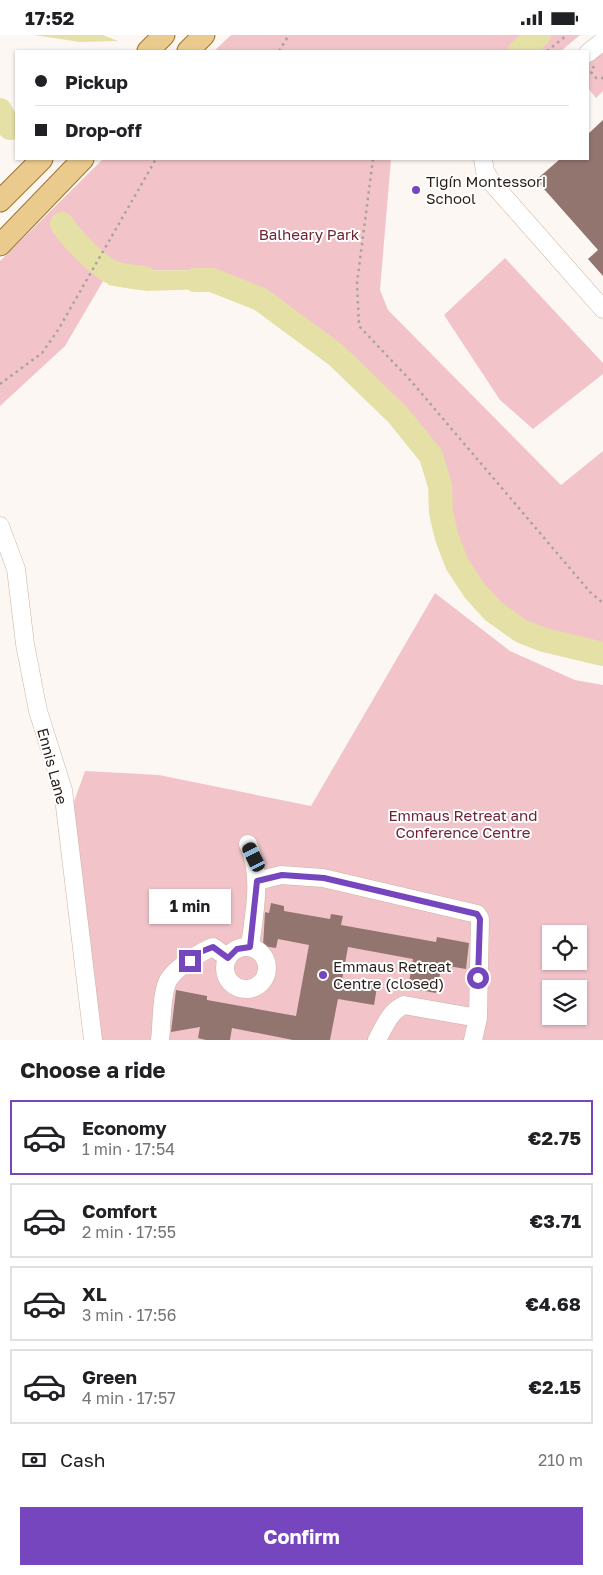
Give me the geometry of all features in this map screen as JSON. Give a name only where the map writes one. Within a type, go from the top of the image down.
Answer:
[{"type":"main road","points":[[149,50],[164,35]]},
{"type":"main road","points":[[189,50],[204,35]]},
{"type":"main road","points":[[0,201],[41,160]]},
{"type":"main road","points":[[0,245],[82,160]]},
{"type":"street","points":[[594,59],[603,41]]},
{"type":"street","points":[[483,160],[485,171],[492,183],[603,309]]},
{"type":"street","name":"Ennis Lane","points":[[0,526],[16,569],[25,644],[38,711],[63,790],[96,1040]]},
{"type":"street","points":[[248,845],[254,857],[257,881],[250,947]]},
{"type":"street","points":[[257,881],[282,875],[324,878],[477,914],[480,919],[478,1017],[474,1040]]},
{"type":"street","points":[[160,1040],[166,990],[170,979],[200,952],[213,947],[228,958]]},
{"type":"street","points":[[250,947],[262,953],[268,965],[265,978],[256,987],[242,989],[231,982],[225,971],[228,958],[237,949],[250,947]]},
{"type":"street","points":[[377,1040],[387,1021],[397,1008],[404,1005],[478,1017]]},
{"type":"path","points":[[280,50],[289,35]]},
{"type":"path","points":[[548,50],[567,35]]},
{"type":"path","points":[[594,59],[591,72],[596,78],[603,78]]},
{"type":"path","points":[[0,383],[42,353],[155,160]]},
{"type":"path","points":[[373,160],[357,283],[358,326],[411,381],[590,592],[603,603]]},
{"type":"green space","points":[[231,35],[580,35],[562,50],[215,50]]},
{"type":"green space","points":[[603,48],[603,91],[596,98],[589,89],[589,55]]},
{"type":"green space","name":"Balheary Park","points":[[102,160],[391,160],[380,290],[388,310],[561,485],[603,451],[603,648],[532,632],[484,591],[471,575],[451,519],[447,483],[437,456],[410,417],[333,345],[274,301],[245,284],[199,270],[109,271],[65,346],[0,406],[0,261]]},
{"type":"green space","points":[[505,258],[603,363],[603,374],[533,429],[500,400],[444,315]]},
{"type":"green space","name":"Emmaus Retreat and Conference Centre","points":[[435,593],[510,651],[575,680],[603,685],[603,1040],[100,1040],[71,810],[85,771],[159,775],[311,806]]},
{"type":"shaded area","points":[[34,35],[103,35],[118,41],[80,42]]},
{"type":"shaded area","points":[[199,270],[229,279],[223,292],[207,289],[147,291],[108,285],[113,271]]},
{"type":"building","points":[[603,120],[603,276],[588,259],[598,250],[536,180],[559,160],[589,160],[589,133]]},
{"type":"building","name":"Emmaus Retreat Centre (closed)","points":[[271,903],[284,906],[284,911],[330,919],[331,914],[343,916],[341,925],[436,942],[437,937],[469,943],[466,969],[442,965],[436,993],[408,988],[413,959],[348,947],[342,980],[377,987],[374,1005],[338,999],[330,1040],[293,1040],[232,1028],[230,1040],[198,1038],[200,1027],[171,1032],[176,990],[207,996],[207,1000],[296,1016],[309,945],[278,939],[276,948],[263,946],[265,912],[269,913]]},
{"type":"waterway","points":[[521,50],[539,35]]},
{"type":"waterway","points":[[0,110],[10,128]]},
{"type":"waterway","points":[[62,224],[84,249],[109,271],[144,278]]},
{"type":"waterway","points":[[195,280],[212,280],[260,299],[336,355],[398,415],[431,456],[440,486],[441,513],[447,538],[457,564],[474,590],[493,611],[521,631],[544,640],[603,654]]},
{"type":"place","name":"Tigín Montessori School","points":[[416,190]]},
{"type":"place","name":"Emmaus Retreat Centre (closed)","points":[[323,975]]},
{"type":"route","points":[[190,961],[200,952],[213,947],[228,958],[237,949],[250,947],[257,881],[282,875],[324,878],[477,914],[480,919],[478,978]]}]
